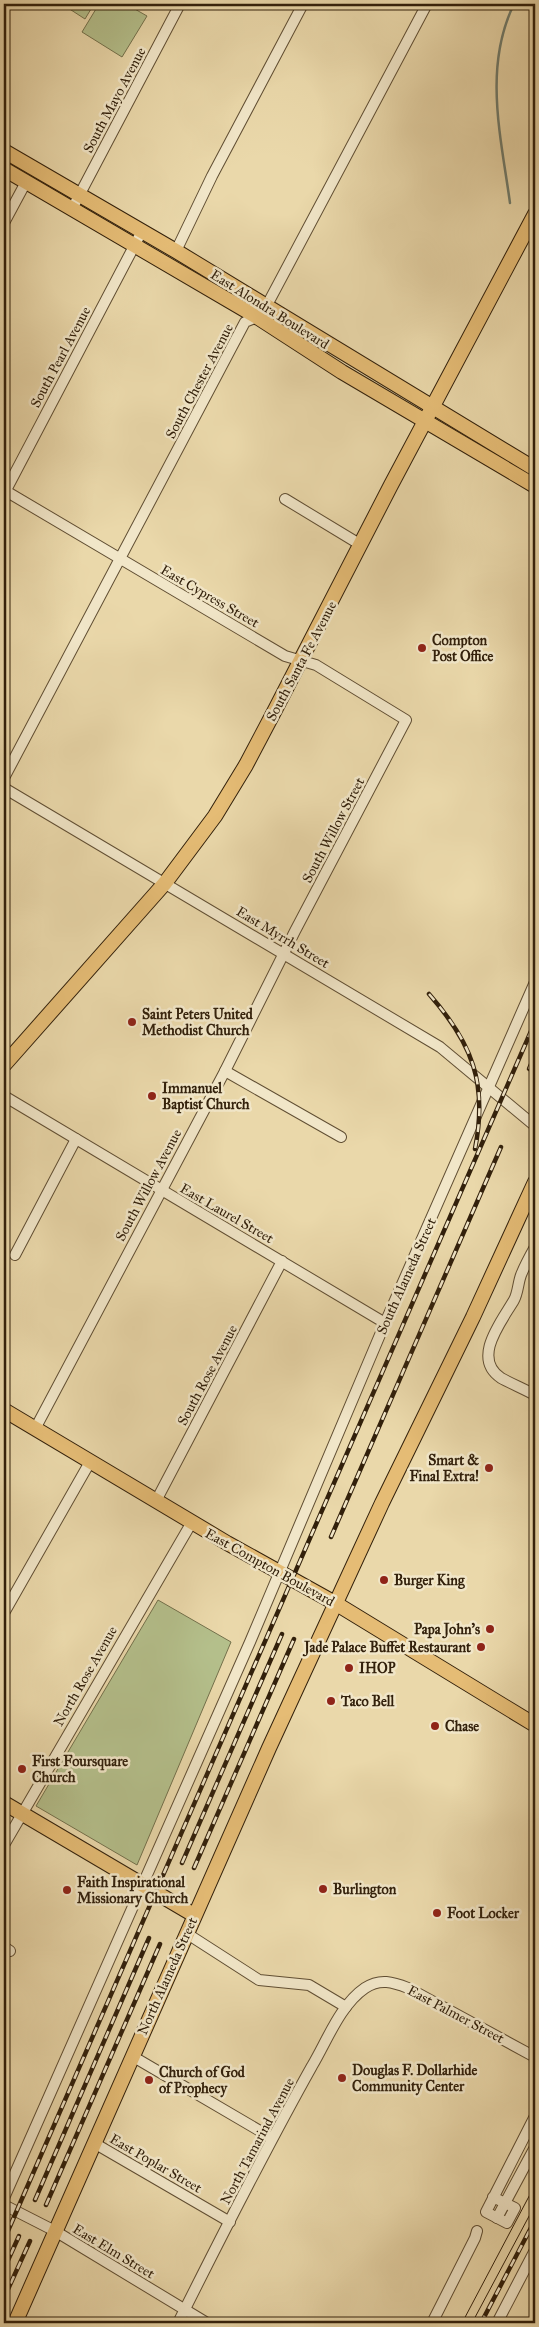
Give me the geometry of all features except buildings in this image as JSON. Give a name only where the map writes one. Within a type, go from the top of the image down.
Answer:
[{"type":"main road","name":"East Alondra Boulevard","points":[[4,151],[176,251],[261,312],[426,422],[535,486]]},
{"type":"main road","name":"East Alondra Boulevard","points":[[4,170],[134,245],[261,312],[433,407],[535,469]]},
{"type":"main road","name":"South Santa Fe Avenue","points":[[4,1064],[165,883],[215,816],[301,661],[535,214]]},
{"type":"main road","points":[[335,1603],[473,1317],[535,1182]]},
{"type":"main road","name":"East Compton Boulevard","points":[[4,1410],[192,1522],[335,1603],[535,1725]]},
{"type":"main road","name":"North Alameda Street","points":[[18,2322],[55,2231],[186,1933],[335,1603]]},
{"type":"main road","points":[[4,1803],[194,1915]]},
{"type":"street","name":"South Mayo Avenue","points":[[72,209],[180,4]]},
{"type":"street","points":[[176,251],[212,176],[303,4]]},
{"type":"street","name":"South Chester Avenue","points":[[4,778],[245,322],[261,312],[427,4]]},
{"type":"street","points":[[4,223],[26,182]]},
{"type":"street","name":"South Pearl Avenue","points":[[4,492],[141,232]]},
{"type":"street","name":"East Cypress Street","points":[[4,492],[285,656],[316,665],[406,720]]},
{"type":"street","points":[[285,500],[361,545]]},
{"type":"street","name":"South Willow Street","points":[[284,953],[406,720]]},
{"type":"street","name":"East Myrrh Street","points":[[4,788],[440,1047],[535,1126]]},
{"type":"street","name":"South Willow Avenue","points":[[35,1429],[225,1071],[284,953]]},
{"type":"street","name":"South Alameda Street","points":[[281,1572],[384,1323],[490,1088],[535,982]]},
{"type":"street","points":[[225,1071],[341,1137]]},
{"type":"street","name":"East Laurel Street","points":[[4,1096],[384,1323]]},
{"type":"street","points":[[15,1255],[76,1138]]},
{"type":"street","points":[[535,1247],[522,1275],[515,1298],[496,1330],[488,1350],[488,1360],[500,1377],[535,1395]]},
{"type":"street","name":"South Rose Avenue","points":[[156,1501],[282,1261]]},
{"type":"street","points":[[4,1612],[90,1462]]},
{"type":"street","name":"North Rose Avenue","points":[[4,1845],[192,1522]]},
{"type":"street","points":[[4,2198],[141,1884],[281,1572]]},
{"type":"street","points":[[186,1933],[260,1980],[309,1985],[346,2008]]},
{"type":"street","name":"East Palmer Street","points":[[374,1982],[389,1981],[408,1988],[535,2057]]},
{"type":"street","name":"North Tamarind Avenue","points":[[178,2323],[272,2138],[346,2008],[364,1989],[374,1982]]},
{"type":"street","points":[[132,2056],[272,2138]]},
{"type":"street","points":[[493,2197],[515,2208],[507,2223],[486,2212],[493,2197],[535,2116]]},
{"type":"street","name":"East Poplar Street","points":[[94,2142],[230,2222]]},
{"type":"street","points":[[505,2203],[535,2147]]},
{"type":"street","name":"East Elm Street","points":[[4,2205],[55,2231],[208,2323]]},
{"type":"street","points":[[432,2323],[477,2231]]},
{"type":"street","points":[[496,2323],[535,2250]]},
{"type":"green space","points":[[70,4],[94,4],[85,19],[68,8]]},
{"type":"green space","points":[[99,4],[126,4],[147,16],[122,57],[82,32]]},
{"type":"green space","points":[[158,1600],[231,1642],[137,1865],[36,1806]]},
{"type":"waterway","points":[[510,203],[499,128],[497,77],[499,52],[514,4]]},
{"type":"tram line","points":[[462,2323],[535,2185]]},
{"type":"tram line","points":[[472,2323],[535,2205]]},
{"type":"railway","points":[[429,994],[456,1030],[466,1047],[473,1065],[479,1104],[479,1125],[475,1149]]},
{"type":"railway","points":[[4,2240],[535,1022]]},
{"type":"railway","points":[[529,1069],[535,1055]]},
{"type":"railway","points":[[331,1537],[501,1147]]},
{"type":"railway","points":[[182,1863],[282,1634]]},
{"type":"railway","points":[[194,1868],[294,1639]]},
{"type":"railway","points":[[35,2200],[149,1938]]},
{"type":"railway","points":[[46,2205],[160,1944]]},
{"type":"railway","points":[[481,2323],[535,2220]]},
{"type":"railway","points":[[4,2269],[19,2236]]},
{"type":"railway","points":[[4,2298],[30,2241]]},
{"type":"place","name":"Compton Post Office","points":[[422,648]]},
{"type":"place","name":"Saint Peters United Methodist Church","points":[[132,1022]]},
{"type":"place","name":"Immanuel Baptist Church","points":[[152,1096]]},
{"type":"place","name":"Smart & Final Extra!","points":[[489,1468]]},
{"type":"place","name":"Burger King","points":[[384,1580]]},
{"type":"place","name":"Papa John's","points":[[490,1629]]},
{"type":"place","name":"Jade Palace Buffet Restaurant","points":[[481,1647]]},
{"type":"place","name":"IHOP","points":[[349,1668]]},
{"type":"place","name":"Taco Bell","points":[[331,1701]]},
{"type":"place","name":"Chase","points":[[435,1726]]},
{"type":"place","name":"First Foursquare Church","points":[[22,1769]]},
{"type":"place","name":"Burlington","points":[[323,1889]]},
{"type":"place","name":"Faith Inspirational Missionary Church","points":[[67,1890]]},
{"type":"place","name":"Foot Locker","points":[[437,1913]]},
{"type":"place","name":"Douglas F. Dollarhide Community Center","points":[[342,2078]]},
{"type":"place","name":"Church of God of Prophecy","points":[[149,2080]]}]
